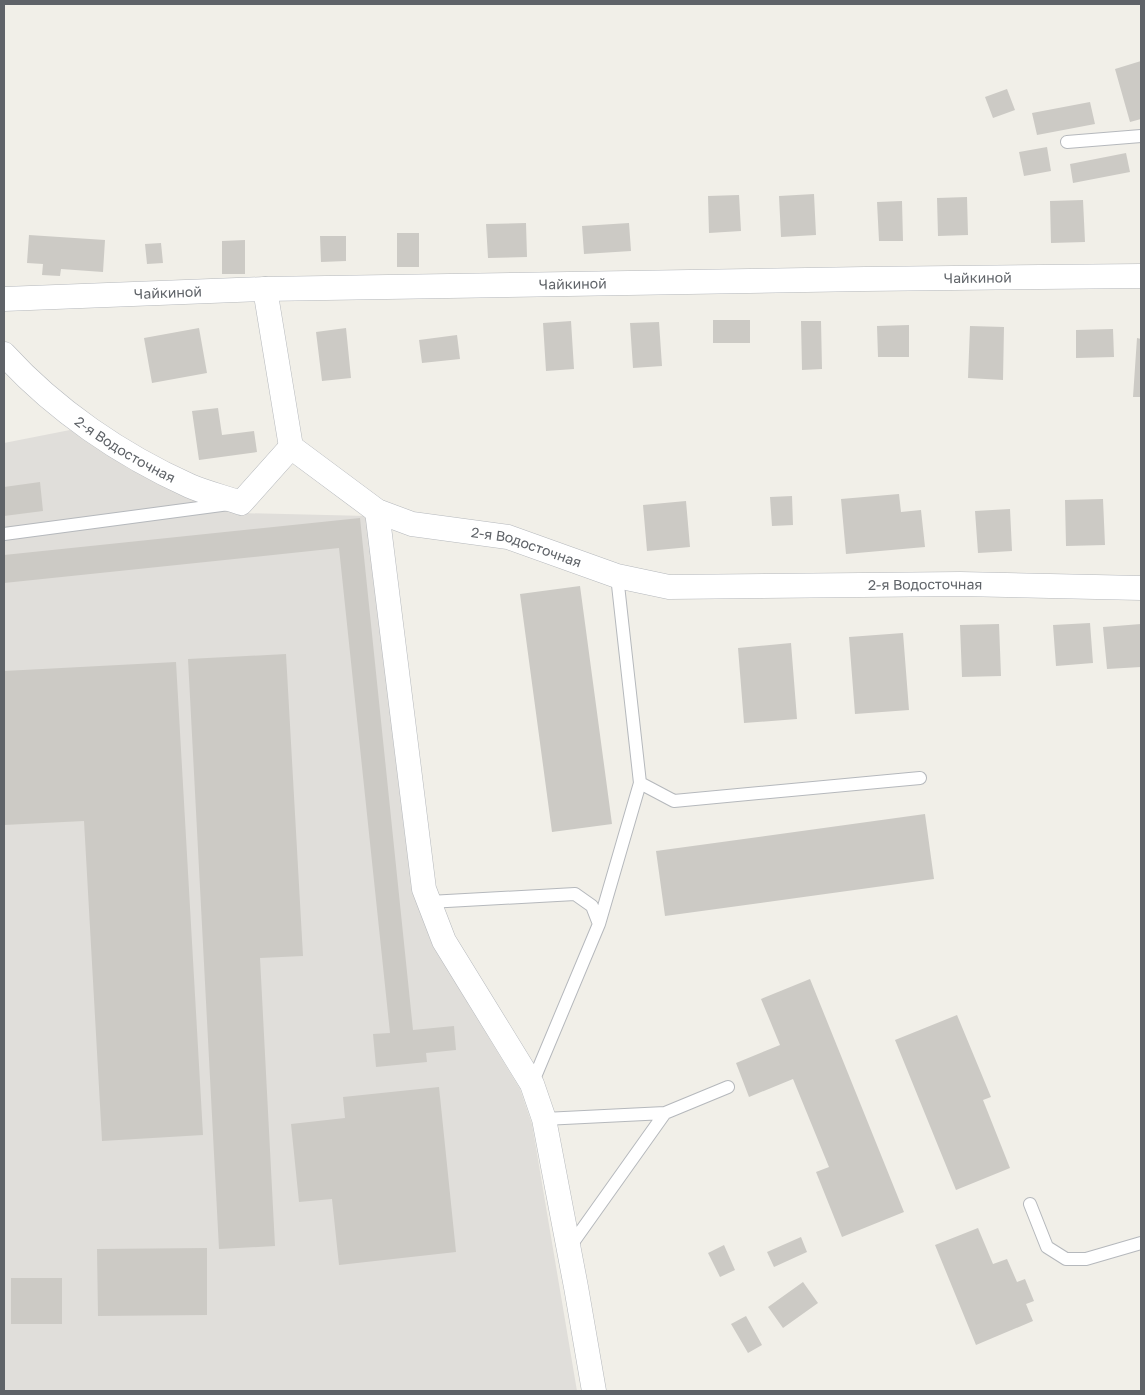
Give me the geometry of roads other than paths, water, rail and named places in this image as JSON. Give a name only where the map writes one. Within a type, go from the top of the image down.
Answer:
[{"type":"street","name":"Чайкиной","points":[[4,299],[265,289],[1141,276]]},
{"type":"street","points":[[241,503],[291,447],[265,289]]},
{"type":"street","name":"2-я Водосточная","points":[[4,354],[48,397],[90,428],[136,458],[192,486],[241,503]]},
{"type":"street","name":"2-я Водосточная","points":[[291,447],[377,511],[412,524],[508,537],[617,576],[669,587],[960,584],[1141,588]]},
{"type":"street","points":[[377,511],[424,889],[444,941],[532,1084],[544,1119],[594,1391]]},
{"type":"lane","points":[[1067,142],[1141,136]]},
{"type":"lane","points":[[4,534],[241,503]]},
{"type":"lane","points":[[532,1084],[599,924],[640,783],[617,576]]},
{"type":"lane","points":[[640,783],[674,801],[920,778]]},
{"type":"lane","points":[[429,902],[576,894],[592,906],[599,924]]},
{"type":"lane","points":[[544,1119],[665,1112],[728,1087]]},
{"type":"lane","points":[[569,1248],[665,1112]]},
{"type":"lane","points":[[1030,1204],[1047,1247],[1066,1259],[1086,1259],[1141,1243]]}]
